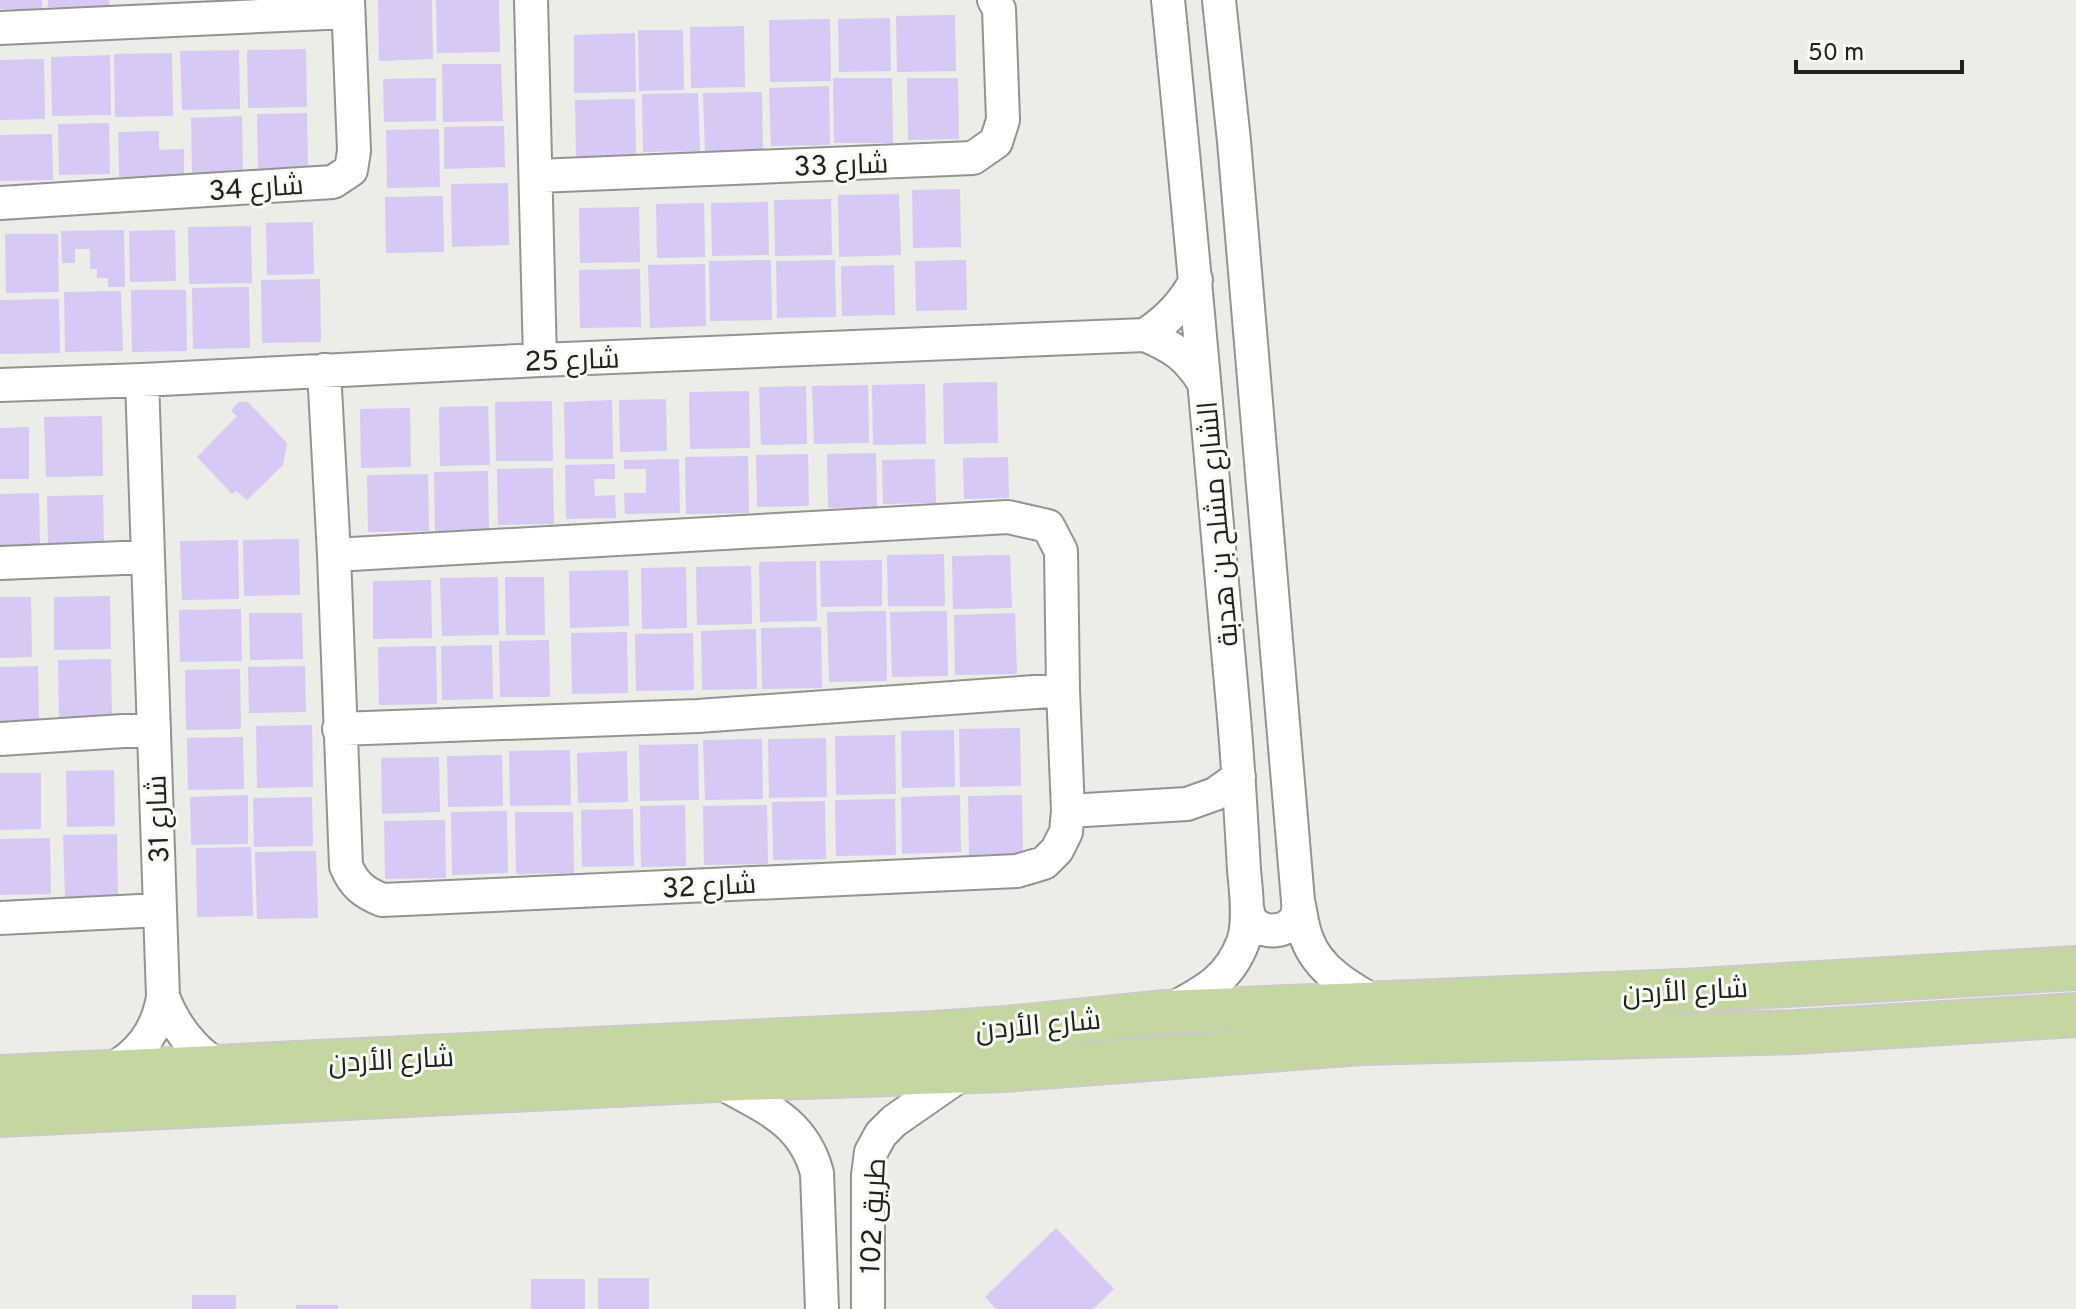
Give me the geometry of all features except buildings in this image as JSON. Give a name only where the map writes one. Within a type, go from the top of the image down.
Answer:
[{"type":"main road","name":"شارع الأردن","points":[[0,1077],[933,1033],[1166,1012],[1682,991],[2076,968]]},
{"type":"main road","points":[[1796,1032],[1783,1027],[1773,1014],[1772,1006],[1782,994],[1792,991],[1880,990],[1927,976]]},
{"type":"main road","name":"شارع الأردن","points":[[0,1115],[966,1071],[1361,1043],[1796,1032],[2070,1018]]},
{"type":"street","points":[[531,0],[540,360]]},
{"type":"street","name":"شارع 33","points":[[537,176],[973,158],[996,142],[1003,120],[999,9],[994,0]]},
{"type":"street","name":"الشارع مشلح بن هدبة","points":[[1166,1012],[1207,991],[1233,962],[1244,940],[1247,908],[1239,777],[1196,280],[1168,0]]},
{"type":"street","name":"الشارع مشلح بن هدبة","points":[[1219,0],[1298,901],[1307,939],[1318,959],[1332,974],[1377,1003]]},
{"type":"street","name":"شارع 34","points":[[0,28],[348,6],[354,151],[351,170],[333,182],[0,203]]},
{"type":"street","points":[[1145,335],[1175,312],[1196,280]]},
{"type":"street","name":"شارع 25","points":[[0,385],[1145,335],[1164,342],[1180,353],[1204,383]]},
{"type":"street","name":"شارع 32","points":[[324,370],[346,866],[352,880],[363,892],[382,900],[1017,871],[1044,863],[1057,850],[1066,832],[1061,551],[1048,526],[1008,517],[334,555]]},
{"type":"street","name":"شارع 31","points":[[107,1072],[131,1058],[149,1037],[163,997],[142,380]]},
{"type":"street","points":[[0,563],[148,557]]},
{"type":"street","points":[[339,729],[698,716],[1063,690]]},
{"type":"street","points":[[0,739],[154,729]]},
{"type":"street","points":[[1068,811],[1187,804],[1215,794],[1239,777]]},
{"type":"street","points":[[1247,908],[1251,920],[1262,929],[1276,931],[1289,926],[1297,915],[1298,901]]},
{"type":"street","points":[[0,918],[160,910]]},
{"type":"street","name":"شارع 31","points":[[163,997],[184,1037],[219,1067]]},
{"type":"street","name":"طريق 102","points":[[868,1309],[868,1175],[871,1152],[881,1134],[894,1121],[966,1071]]},
{"type":"street","name":"طريق 102","points":[[716,1080],[795,1128],[813,1157],[817,1173],[822,1309]]}]
